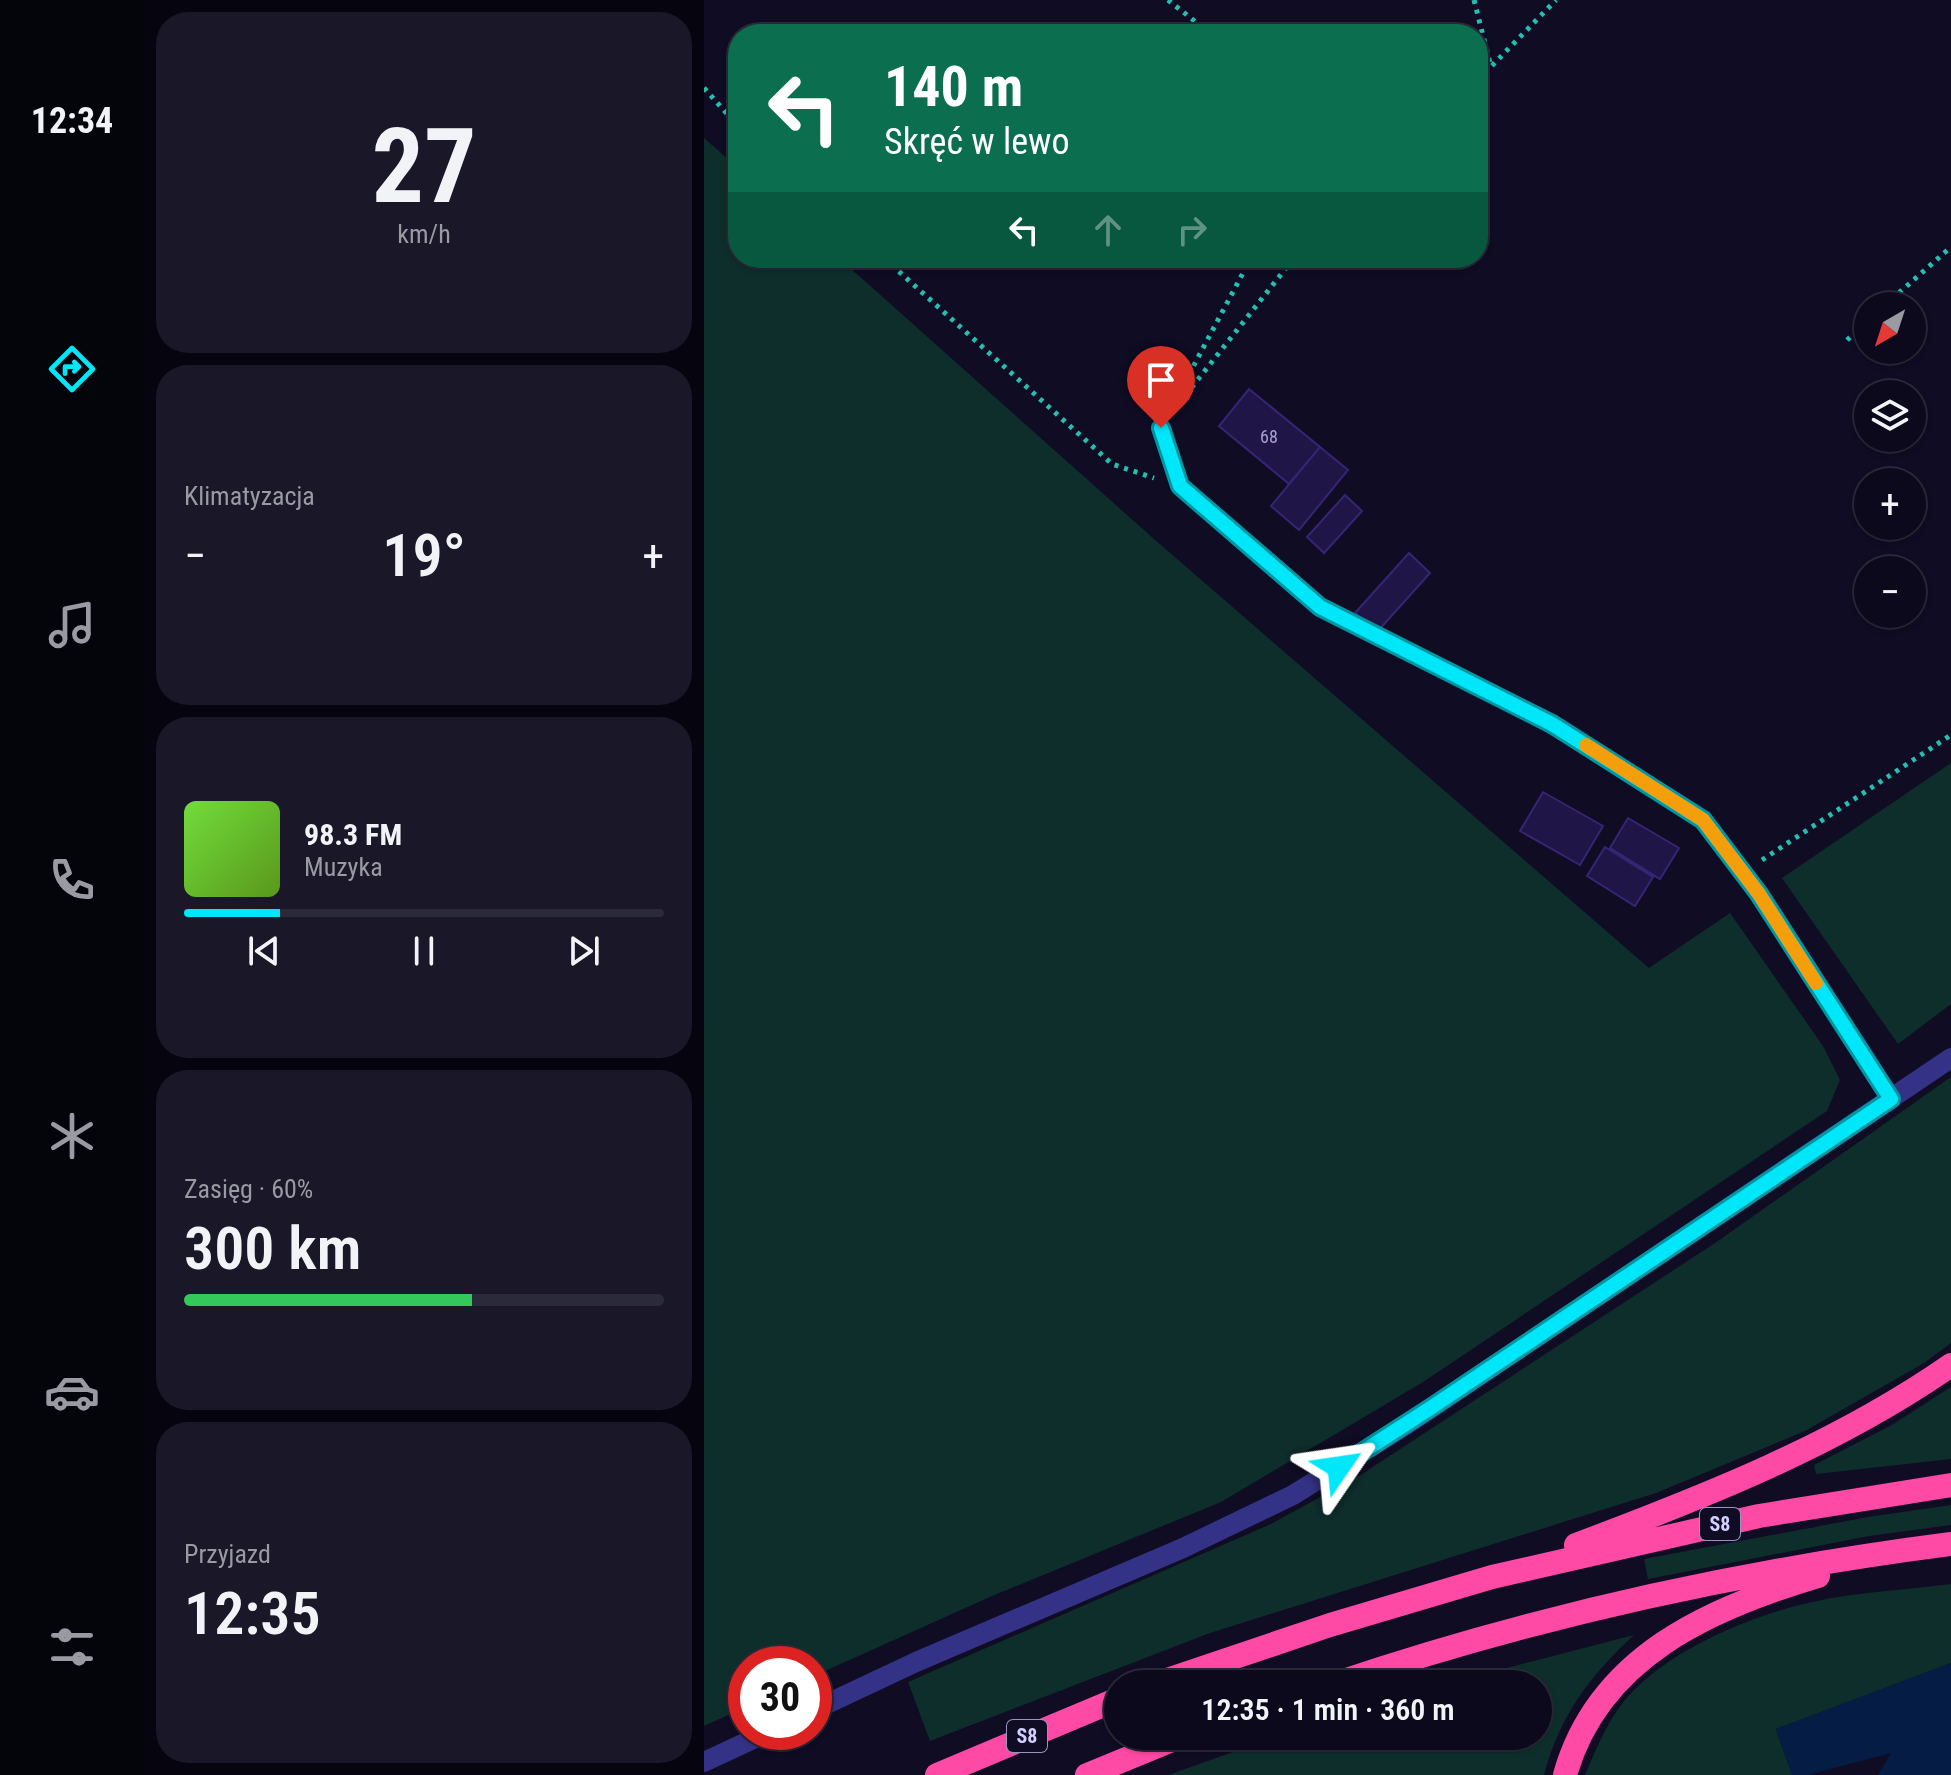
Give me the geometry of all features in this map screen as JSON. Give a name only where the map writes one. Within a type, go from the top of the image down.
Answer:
[{"type":"highway","points":[[1492,1577],[1743,1479],[1841,1433],[1951,1365]]},
{"type":"highway","name":"S8","points":[[1197,1670],[1330,1625],[1492,1577],[1759,1516],[1951,1485]]},
{"type":"highway","points":[[1380,1670],[1542,1621],[1767,1571],[1951,1544]]},
{"type":"highway","points":[[1565,1775],[1583,1728],[1604,1698],[1630,1668],[1667,1639],[1708,1617],[1771,1590],[1903,1550]]},
{"type":"highway","name":"S8","points":[[937,1775],[1104,1705]]},
{"type":"highway","points":[[1087,1775],[1148,1750]]},
{"type":"street","points":[[832,1702],[916,1662],[1183,1548],[1293,1495],[1407,1424],[1951,1058]]},
{"type":"street","points":[[704,1762],[730,1750]]},
{"type":"lane","points":[[1161,428],[1180,486],[1320,607],[1552,724],[1703,820],[1743,873],[1891,1099]]},
{"type":"path","points":[[1168,0],[1198,24]]},
{"type":"path","points":[[1474,0],[1480,24]]},
{"type":"path","points":[[1488,71],[1556,0]]},
{"type":"path","points":[[1488,56],[1491,68]]},
{"type":"path","points":[[704,88],[728,115]]},
{"type":"path","points":[[1900,292],[1951,247]]},
{"type":"path","points":[[895,268],[1112,464],[1180,486]]},
{"type":"path","points":[[1161,428],[1246,268]]},
{"type":"path","points":[[1161,428],[1286,268]]},
{"type":"path","points":[[1847,340],[1854,334]]},
{"type":"path","points":[[1743,873],[1951,735]]},
{"type":"green space","points":[[704,138],[728,159],[728,268],[850,268],[1154,539],[1649,968],[1730,913],[1823,1046],[1840,1080],[1827,1111],[1423,1382],[1221,1502],[992,1596],[832,1668],[832,1646],[728,1646],[728,1715],[704,1726]]},
{"type":"green space","points":[[1951,763],[1951,1004],[1898,1044],[1782,878]]},
{"type":"green space","points":[[1951,1077],[1951,1343],[1924,1363],[1805,1431],[1656,1493],[1210,1633],[1114,1670],[1104,1670],[1104,1674],[930,1741],[908,1682],[1271,1524],[1362,1474],[1718,1241]]},
{"type":"green space","points":[[1951,1387],[1951,1459],[1816,1474],[1814,1465],[1890,1426]]},
{"type":"green space","points":[[1951,1505],[1951,1525],[1869,1536],[1648,1579],[1644,1559],[1868,1517]]},
{"type":"green space","points":[[1951,1584],[1951,1663],[1776,1729],[1792,1775],[1585,1775],[1607,1727],[1625,1700],[1643,1682],[1686,1651],[1737,1626],[1788,1608],[1864,1593]]},
{"type":"green space","points":[[1634,1635],[1603,1666],[1578,1698],[1558,1734],[1544,1775],[1168,1775],[1239,1750],[1552,1750],[1552,1670],[1499,1670]]},
{"type":"water","points":[[1951,1663],[1951,1775],[1878,1775],[1891,1753],[1808,1775],[1792,1775],[1776,1729]]},
{"type":"building","points":[[1249,389],[1320,447],[1289,484],[1219,426]]},
{"type":"building","points":[[1320,447],[1348,470],[1299,530],[1271,506]]},
{"type":"building","points":[[1345,495],[1362,511],[1324,553],[1307,537]]},
{"type":"building","points":[[1409,553],[1430,573],[1377,632],[1355,613]]},
{"type":"building","points":[[1543,792],[1603,826],[1580,865],[1520,831]]},
{"type":"building","points":[[1628,818],[1679,848],[1660,879],[1610,848]]},
{"type":"building","points":[[1605,847],[1653,877],[1635,906],[1587,876]]},
{"type":"slow traffic","points":[[1586,745],[1703,820],[1759,894],[1816,983]]},
{"type":"route","points":[[1161,428],[1180,486],[1320,607],[1552,724],[1703,820],[1759,894],[1891,1099],[1339,1467]]}]
